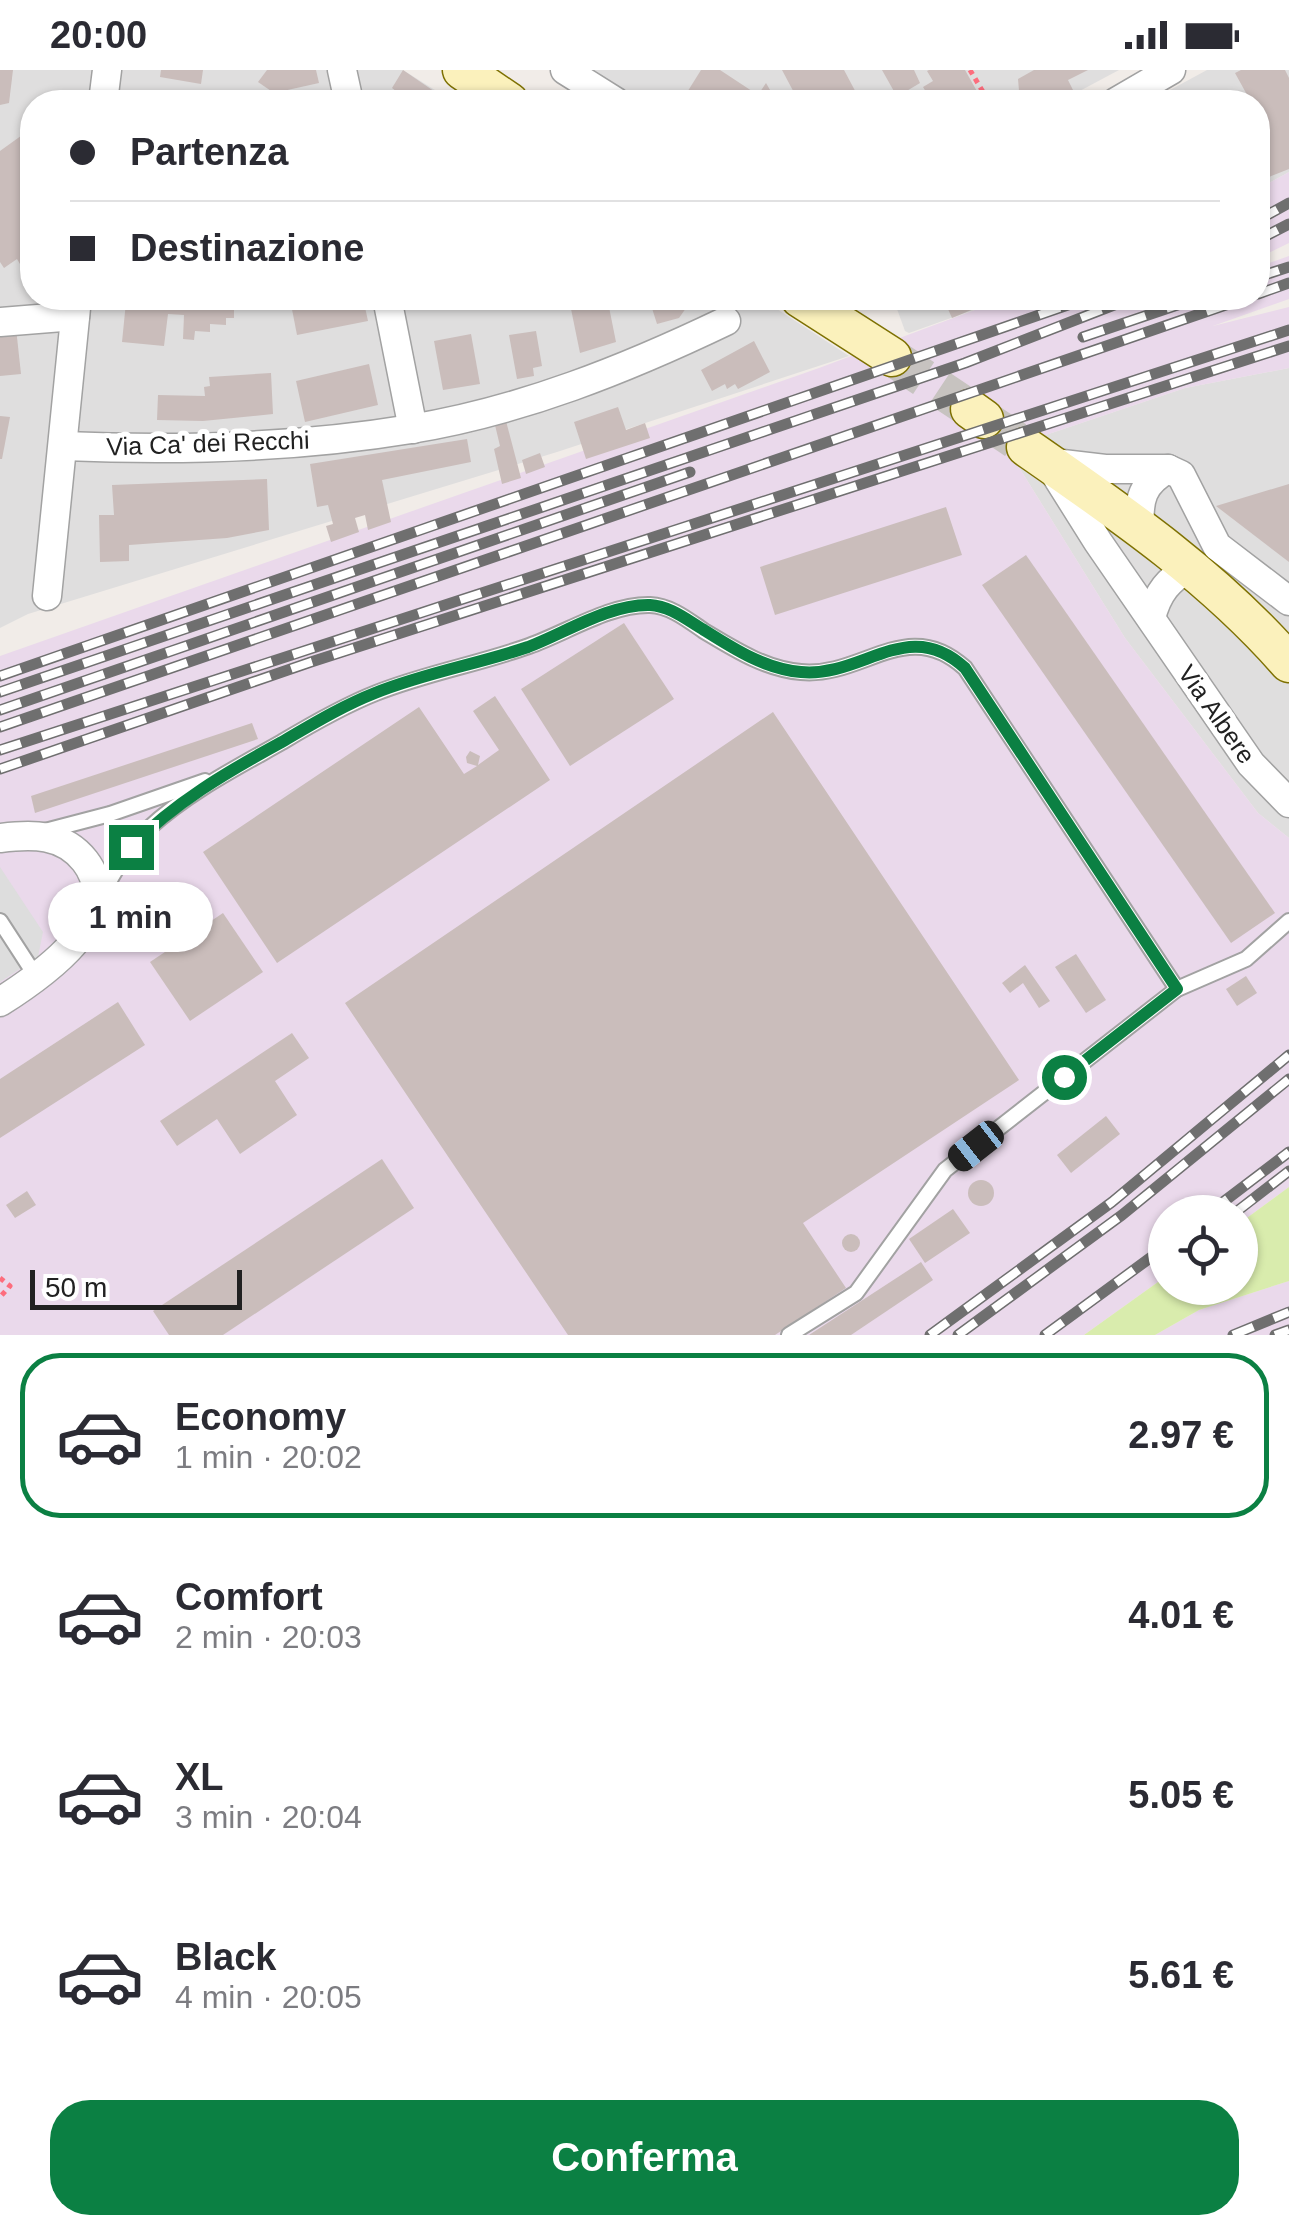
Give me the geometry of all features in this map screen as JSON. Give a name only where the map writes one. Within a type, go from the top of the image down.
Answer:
[{"type":"street","points":[[462,70],[492,90]]},
{"type":"street","points":[[565,70],[597,90]]},
{"type":"street","points":[[1137,90],[1171,70]]},
{"type":"street","points":[[0,322],[61,310]]},
{"type":"street","points":[[47,596],[76,310]]},
{"type":"street","points":[[389,310],[413,429]]},
{"type":"street","points":[[819,310],[892,357]]},
{"type":"street","name":"Via Ca' dei Recchi","points":[[63,446],[250,447],[413,429],[518,404],[585,382],[644,361],[726,321]]},
{"type":"street","points":[[1037,454],[1105,470],[1168,469],[1182,475],[1218,546],[1289,601]]},
{"type":"street","points":[[1037,454],[1191,565],[1250,618],[1289,664]]},
{"type":"street","name":"Via Albere","points":[[1037,454],[1251,764],[1289,803]]},
{"type":"street","points":[[1140,528],[1138,506],[1147,482],[1168,469]]},
{"type":"street","points":[[1150,618],[1164,584],[1191,565]]},
{"type":"street","points":[[0,838],[34,834],[65,844],[78,853],[98,889],[97,907],[84,929],[38,978],[0,1002]]},
{"type":"lane","points":[[97,907],[114,870],[149,828],[225,774],[342,708],[377,692],[526,648],[631,607],[661,606],[741,653],[797,672],[830,670],[916,646],[935,647],[952,656],[965,668],[1177,989]]},
{"type":"lane","points":[[34,834],[110,814],[225,774]]},
{"type":"lane","points":[[0,921],[38,978]]},
{"type":"lane","points":[[789,1335],[856,1292],[945,1170],[1177,989],[1246,958],[1289,922]]},
{"type":"path","points":[[0,1278],[10,1286],[0,1297]]},
{"type":"shaded area","points":[[0,70],[403,70],[435,90],[20,90],[20,310],[778,310],[849,356],[557,452],[28,614],[0,628]]},
{"type":"shaded area","points":[[585,70],[1119,70],[1082,90],[622,90]]},
{"type":"shaded area","points":[[1207,70],[1289,70],[1289,172],[1270,182],[1270,90],[1170,90]]},
{"type":"shaded area","points":[[1289,172],[1289,243],[1270,252],[1270,182]]},
{"type":"shaded area","points":[[1289,256],[1289,299],[1270,306],[1270,263]]},
{"type":"shaded area","points":[[1289,307],[1289,368],[1185,388],[1007,448],[1125,638],[1258,813],[1289,838],[1289,1187],[1258,1210],[1258,1195],[1148,1195],[1148,1289],[1084,1335],[0,1335],[0,656],[975,310],[1258,310],[1213,326]]},
{"type":"shaded area","points":[[897,310],[973,310],[909,333]]},
{"type":"shaded area","points":[[1289,368],[1289,838],[1258,813],[1125,638],[1007,448],[1185,388]]},
{"type":"shaded area","points":[[0,867],[43,932],[38,957],[0,982]]},
{"type":"shaded area","points":[[1289,1281],[1289,1335],[1155,1335],[1215,1305],[1258,1305],[1258,1291]]},
{"type":"green space","points":[[1289,1187],[1289,1281],[1258,1291],[1258,1210]]},
{"type":"green space","points":[[1148,1289],[1148,1305],[1215,1305],[1155,1335],[1084,1335]]},
{"type":"building","points":[[0,70],[13,70],[9,103],[0,105]]},
{"type":"building","points":[[161,70],[203,70],[201,84],[160,77]]},
{"type":"building","points":[[267,70],[316,70],[319,83],[270,90],[258,82]]},
{"type":"building","points":[[403,70],[432,90],[395,90],[392,88]]},
{"type":"building","points":[[701,70],[720,70],[750,90],[688,90]]},
{"type":"building","points":[[782,70],[844,70],[855,90],[793,90]]},
{"type":"building","points":[[882,70],[914,70],[920,83],[908,90],[893,90]]},
{"type":"building","points":[[965,70],[976,90],[925,90],[923,87],[933,81],[927,71]]},
{"type":"building","points":[[1034,70],[1088,70],[1068,80],[1073,90],[1019,90],[1018,79]]},
{"type":"building","points":[[1285,70],[1289,78],[1289,169],[1270,177],[1270,90],[1244,90],[1235,73]]},
{"type":"building","points":[[20,137],[20,264],[17,259],[4,268],[0,262],[0,151]]},
{"type":"building","points":[[125,310],[234,310],[234,318],[226,318],[226,325],[210,324],[210,332],[195,331],[194,340],[183,339],[184,315],[168,314],[164,346],[122,342]]},
{"type":"building","points":[[292,310],[366,310],[368,321],[297,335]]},
{"type":"building","points":[[571,310],[610,310],[616,342],[580,353]]},
{"type":"building","points":[[653,310],[685,310],[679,318],[657,324]]},
{"type":"building","points":[[948,310],[971,310],[952,318]]},
{"type":"building","points":[[16,328],[21,374],[0,376],[0,330]]},
{"type":"building","points":[[536,331],[542,366],[533,368],[534,376],[517,379],[509,335]]},
{"type":"building","points":[[471,334],[480,384],[443,390],[434,341]]},
{"type":"building","points":[[754,341],[770,372],[738,389],[735,384],[727,389],[725,384],[712,391],[701,370]]},
{"type":"building","points":[[369,364],[378,405],[305,422],[296,381]]},
{"type":"building","points":[[271,373],[273,414],[203,421],[157,420],[158,395],[205,396],[209,377]]},
{"type":"building","points":[[618,407],[626,430],[645,423],[650,438],[586,459],[574,422]]},
{"type":"building","points":[[0,416],[10,417],[2,459],[0,459]]},
{"type":"building","points":[[506,421],[521,478],[502,484],[494,449],[500,446],[495,425]]},
{"type":"building","points":[[467,439],[471,462],[382,480],[391,522],[368,530],[365,515],[355,518],[359,532],[331,542],[326,526],[333,524],[328,505],[317,507],[310,464]]},
{"type":"building","points":[[540,453],[545,467],[526,474],[522,460]]},
{"type":"building","points":[[267,479],[269,530],[227,538],[129,545],[129,561],[100,562],[99,515],[114,515],[112,485]]},
{"type":"building","points":[[1289,484],[1289,562],[1216,506]]},
{"type":"building","points":[[946,507],[962,555],[775,615],[760,567]]},
{"type":"building","points":[[1026,555],[1275,913],[1231,943],[982,585]]},
{"type":"building","points":[[624,623],[674,699],[570,766],[521,689]]},
{"type":"building","points":[[495,696],[550,780],[277,963],[203,852],[419,707],[464,774],[477,766],[467,763],[470,751],[480,756],[478,765],[499,750],[473,711]]},
{"type":"building","points":[[773,712],[1019,1080],[803,1223],[846,1288],[775,1335],[568,1335],[345,1003]]},
{"type":"building","points":[[252,723],[258,739],[35,813],[31,796]]},
{"type":"building","points":[[223,913],[263,972],[190,1021],[150,962]]},
{"type":"building","points":[[1076,954],[1106,1000],[1086,1013],[1055,967]]},
{"type":"building","points":[[1025,965],[1050,1001],[1039,1008],[1023,983],[1010,993],[1002,983]]},
{"type":"building","points":[[1246,976],[1257,993],[1237,1006],[1226,989]]},
{"type":"building","points":[[118,1002],[145,1045],[0,1138],[0,1079]]},
{"type":"building","points":[[292,1033],[309,1058],[275,1081],[297,1115],[240,1154],[217,1119],[177,1146],[160,1121]]},
{"type":"building","points":[[1106,1116],[1120,1134],[1071,1173],[1057,1155]]},
{"type":"building","points":[[382,1159],[414,1208],[223,1335],[169,1335],[153,1311]]},
{"type":"building","points":[[981,1180],[990,1184],[994,1193],[990,1202],[981,1206],[972,1202],[968,1193],[972,1184]]},
{"type":"building","points":[[27,1191],[36,1205],[15,1218],[6,1205]]},
{"type":"building","points":[[953,1209],[970,1233],[925,1263],[909,1239]]},
{"type":"building","points":[[851,1234],[860,1243],[851,1252],[842,1243]]},
{"type":"building","points":[[921,1262],[933,1280],[851,1335],[809,1335]]},
{"type":"tunnel","points":[[892,357],[970,409]]},
{"type":"tunnel","points":[[984,419],[1026,447]]},
{"type":"railway","points":[[1270,213],[1289,203]]},
{"type":"railway","points":[[1270,234],[1289,224]]},
{"type":"railway","points":[[1270,273],[1289,267]]},
{"type":"railway","points":[[1270,290],[1289,283]]},
{"type":"railway","points":[[0,676],[1053,310]]},
{"type":"railway","points":[[0,692],[965,363],[1101,310]]},
{"type":"railway","points":[[1083,337],[1163,310]]},
{"type":"railway","points":[[0,727],[1211,310]]},
{"type":"railway","points":[[0,750],[1289,330]]},
{"type":"railway","points":[[0,769],[311,662],[1289,346]]},
{"type":"railway","points":[[0,710],[690,472]]},
{"type":"railway","points":[[930,1335],[1112,1202],[1289,1055]]},
{"type":"railway","points":[[958,1335],[1122,1215],[1289,1079]]},
{"type":"railway","points":[[1232,1195],[1289,1152]]},
{"type":"railway","points":[[1258,1195],[1289,1171]]},
{"type":"railway","points":[[1045,1335],[1148,1259]]},
{"type":"railway","points":[[1233,1335],[1289,1312]]},
{"type":"railway","points":[[1275,1335],[1289,1330]]},
{"type":"route","points":[[131,847],[172,810],[225,774],[342,708],[377,692],[526,648],[631,607],[661,606],[759,662],[797,672],[830,670],[895,649],[935,647],[965,668],[1177,989],[1064,1077]]}]
